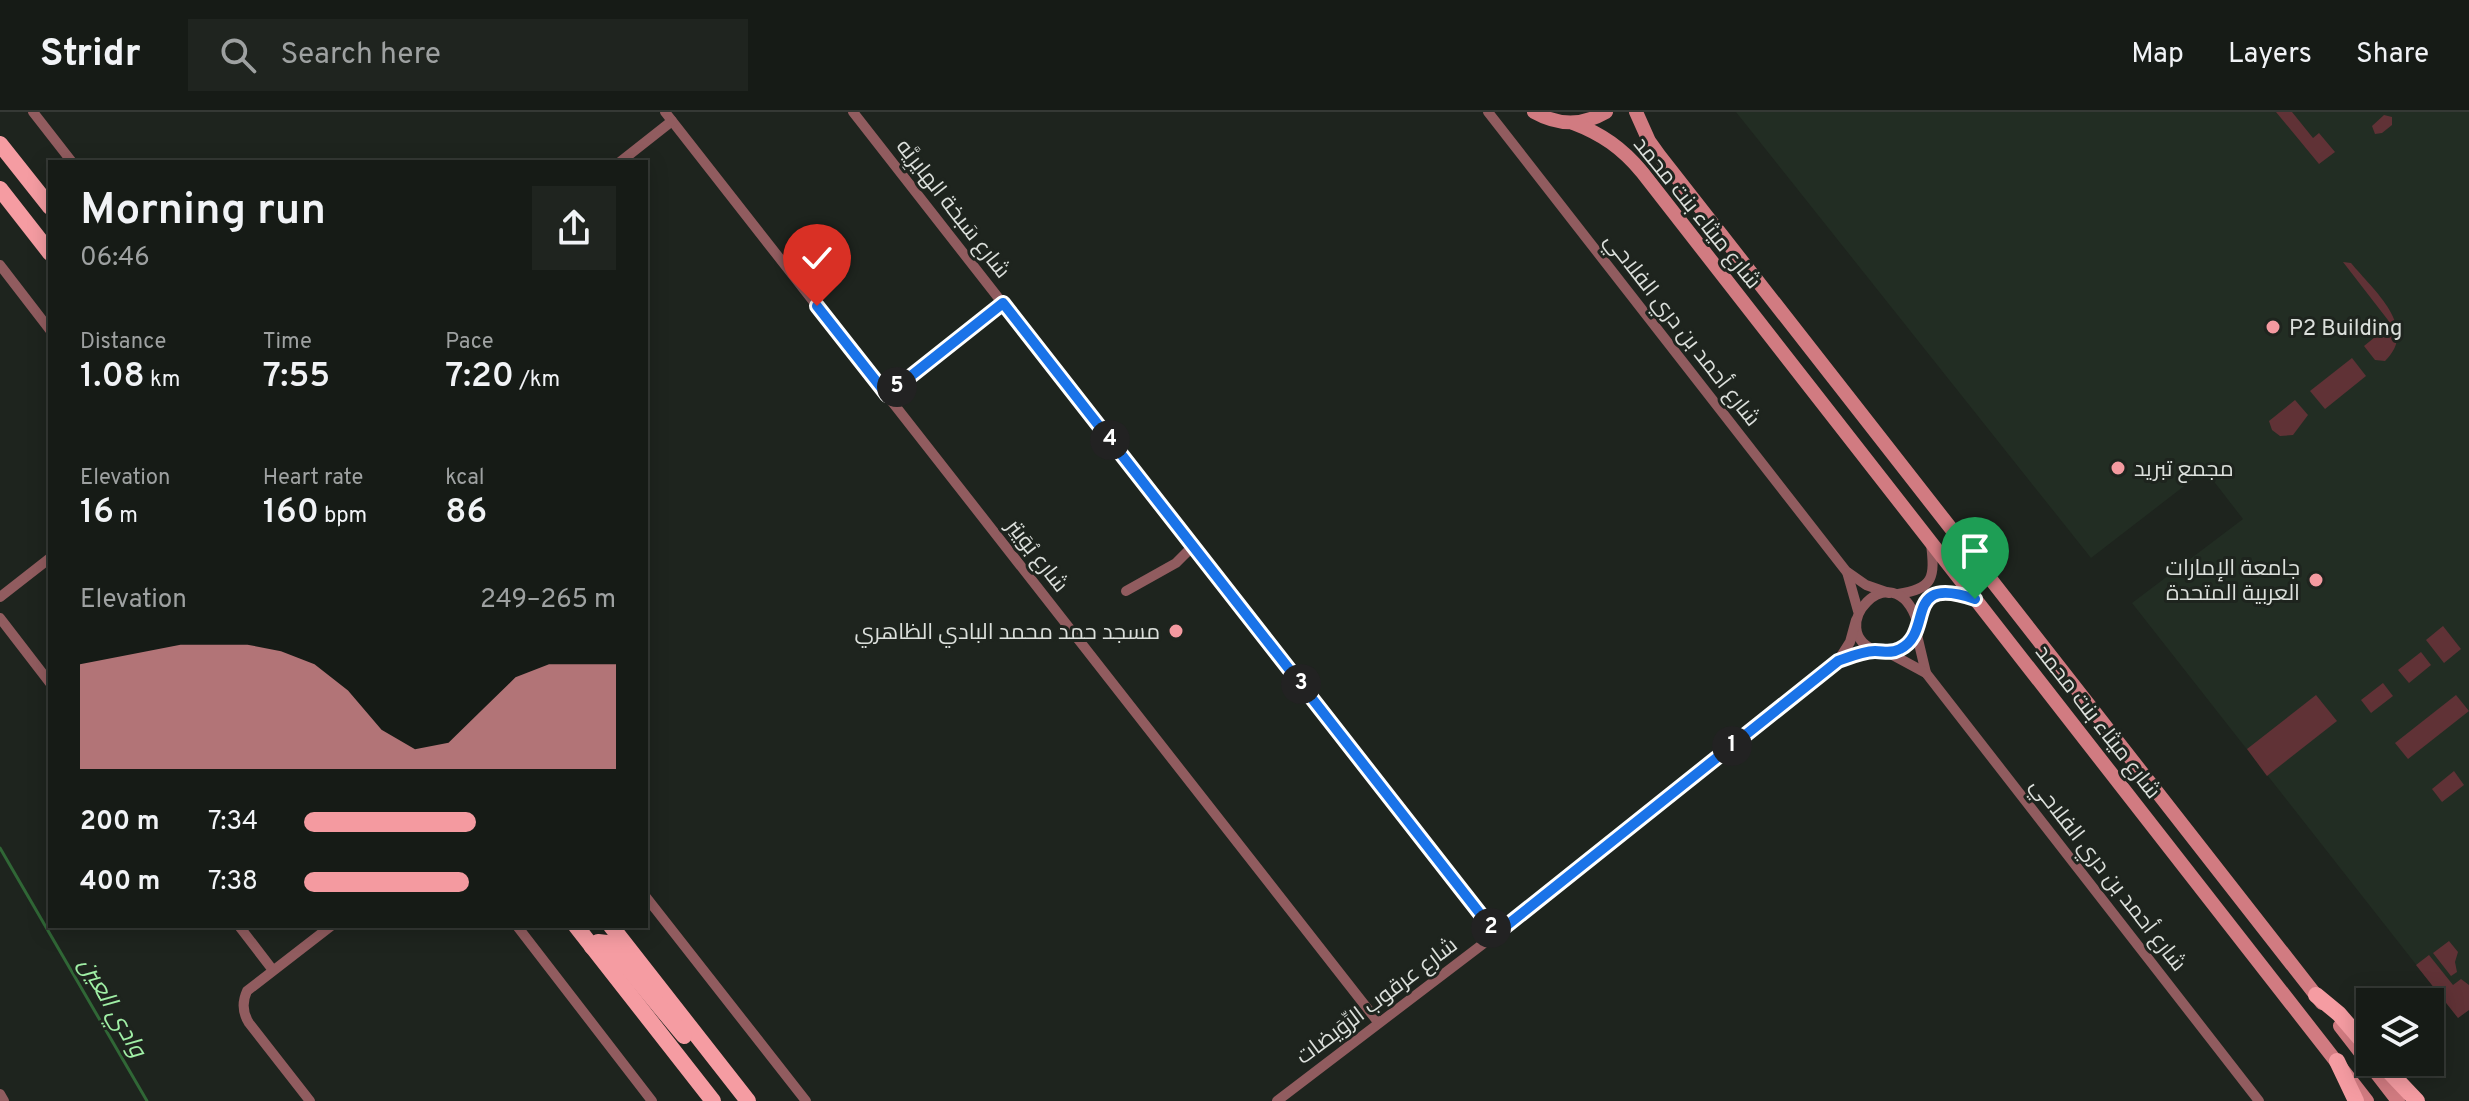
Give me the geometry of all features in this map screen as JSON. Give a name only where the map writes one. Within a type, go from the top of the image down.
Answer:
[{"type":"main road","name":"شارع ميثاء بنت محمد","points":[[1534,112],[1553,121],[1573,123],[1604,137],[1630,158],[2367,1101]]},
{"type":"main road","points":[[1573,123],[1606,112]]},
{"type":"main road","name":"شارع ميثاء بنت محمد","points":[[1636,112],[1659,155],[2398,1101]]},
{"type":"main road","points":[[0,144],[48,204]]},
{"type":"main road","points":[[0,189],[48,250]]},
{"type":"main road","points":[[578,928],[713,1101]]},
{"type":"main road","points":[[613,928],[748,1101]]},
{"type":"main road","points":[[592,947],[598,942],[607,943],[687,1039],[712,1054]]},
{"type":"main road","points":[[2316,995],[2356,1034]]},
{"type":"main road","points":[[2337,1061],[2356,1101]]},
{"type":"main road","points":[[2393,1076],[2417,1101]]},
{"type":"street","points":[[33,112],[70,160]]},
{"type":"street","name":"شارع سَبخة الهايرِيَّه","points":[[853,112],[1496,934]]},
{"type":"street","name":"شارع أحمد بن دري الفلاحي","points":[[1488,112],[1846,571],[1854,591],[1857,616]]},
{"type":"street","points":[[622,160],[669,116]]},
{"type":"street","name":"شارع بُوَيتِر","points":[[669,116],[1378,1022]]},
{"type":"street","points":[[0,265],[48,327]]},
{"type":"street","points":[[887,395],[1003,303]]},
{"type":"street","points":[[1931,542],[1934,565],[1930,581],[1918,591],[1870,597],[1857,616],[1861,639],[1876,651],[1889,653],[1906,646],[1931,597],[1948,591],[1975,599]]},
{"type":"street","points":[[1126,591],[1176,563],[1193,546]]},
{"type":"street","points":[[0,597],[48,560]]},
{"type":"street","name":"شارع أحمد بن دري الفلاحي","points":[[1846,571],[1866,585],[1894,594]]},
{"type":"street","points":[[1894,594],[1913,609],[1916,626]]},
{"type":"street","name":"شارع عرقوب الرِّوَيضات","points":[[1277,1101],[1496,934],[1838,661],[1850,642],[1857,616]]},
{"type":"street","points":[[0,618],[48,680]]},
{"type":"street","name":"شارع أحمد بن دري الفلاحي","points":[[1916,626],[1926,673]]},
{"type":"street","name":"شارع عرقوب الرِّوَيضات","points":[[1838,661],[1876,651]]},
{"type":"street","name":"شارع أحمد بن دري الفلاحي","points":[[1889,653],[1926,673],[2259,1101]]},
{"type":"street","points":[[648,900],[806,1101]]},
{"type":"street","points":[[241,928],[272,969]]},
{"type":"street","points":[[310,1101],[249,1023],[243,1001],[247,991],[272,969],[328,928]]},
{"type":"street","points":[[519,928],[652,1101]]},
{"type":"street","points":[[0,1094],[4,1101]]},
{"type":"shaded area","name":"جامعة الإمارات العربية المتحدة","points":[[1736,112],[2469,112],[2469,1010],[2458,1018],[2444,1000],[2444,988],[2434,988],[2132,603],[2243,519],[2205,470],[2091,558]]},
{"type":"shaded area","points":[[2276,112],[2292,112],[2313,138],[2319,133],[2335,152],[2319,164]]},
{"type":"shaded area","points":[[2384,115],[2392,117],[2392,125],[2375,134],[2372,126]]},
{"type":"shaded area","points":[[2343,262],[2351,263],[2371,285],[2395,323],[2398,336],[2385,361],[2375,360],[2364,346],[2391,324]]},
{"type":"shaded area","points":[[2352,358],[2366,376],[2325,409],[2310,391]]},
{"type":"shaded area","points":[[2295,400],[2308,415],[2293,435],[2280,436],[2272,430],[2269,421]]},
{"type":"shaded area","points":[[2443,626],[2461,649],[2444,663],[2426,640]]},
{"type":"shaded area","points":[[2421,652],[2431,665],[2409,683],[2398,670]]},
{"type":"shaded area","points":[[2383,683],[2393,696],[2371,713],[2361,700]]},
{"type":"shaded area","points":[[2316,695],[2337,721],[2267,776],[2247,749]]},
{"type":"shaded area","points":[[2456,695],[2469,711],[2408,759],[2395,743]]},
{"type":"shaded area","points":[[2454,771],[2464,785],[2442,802],[2432,789]]},
{"type":"shaded area","points":[[2449,941],[2458,952],[2455,962],[2457,972],[2451,976],[2433,953]]},
{"type":"shaded area","points":[[2429,955],[2453,985],[2461,979],[2469,985],[2469,1010],[2458,1018],[2444,1000],[2444,988],[2434,988],[2416,965]]},
{"type":"waterway","name":"وادي العين","points":[[0,848],[147,1101]]},
{"type":"place","name":"P2 Building","points":[[2273,327]]},
{"type":"place","name":"مجمع تبريد","points":[[2118,468]]},
{"type":"place","name":"جامعة الإمارات العربية المتحدة","points":[[2316,580]]},
{"type":"place","name":"مسجد حمد محمد البادي الظاهري","points":[[1176,631]]},
{"type":"route","points":[[817,306],[887,395],[1003,303],[1496,934],[1838,661],[1876,651],[1889,653],[1906,646],[1916,631],[1925,604],[1939,593],[1948,591],[1975,599]]}]
